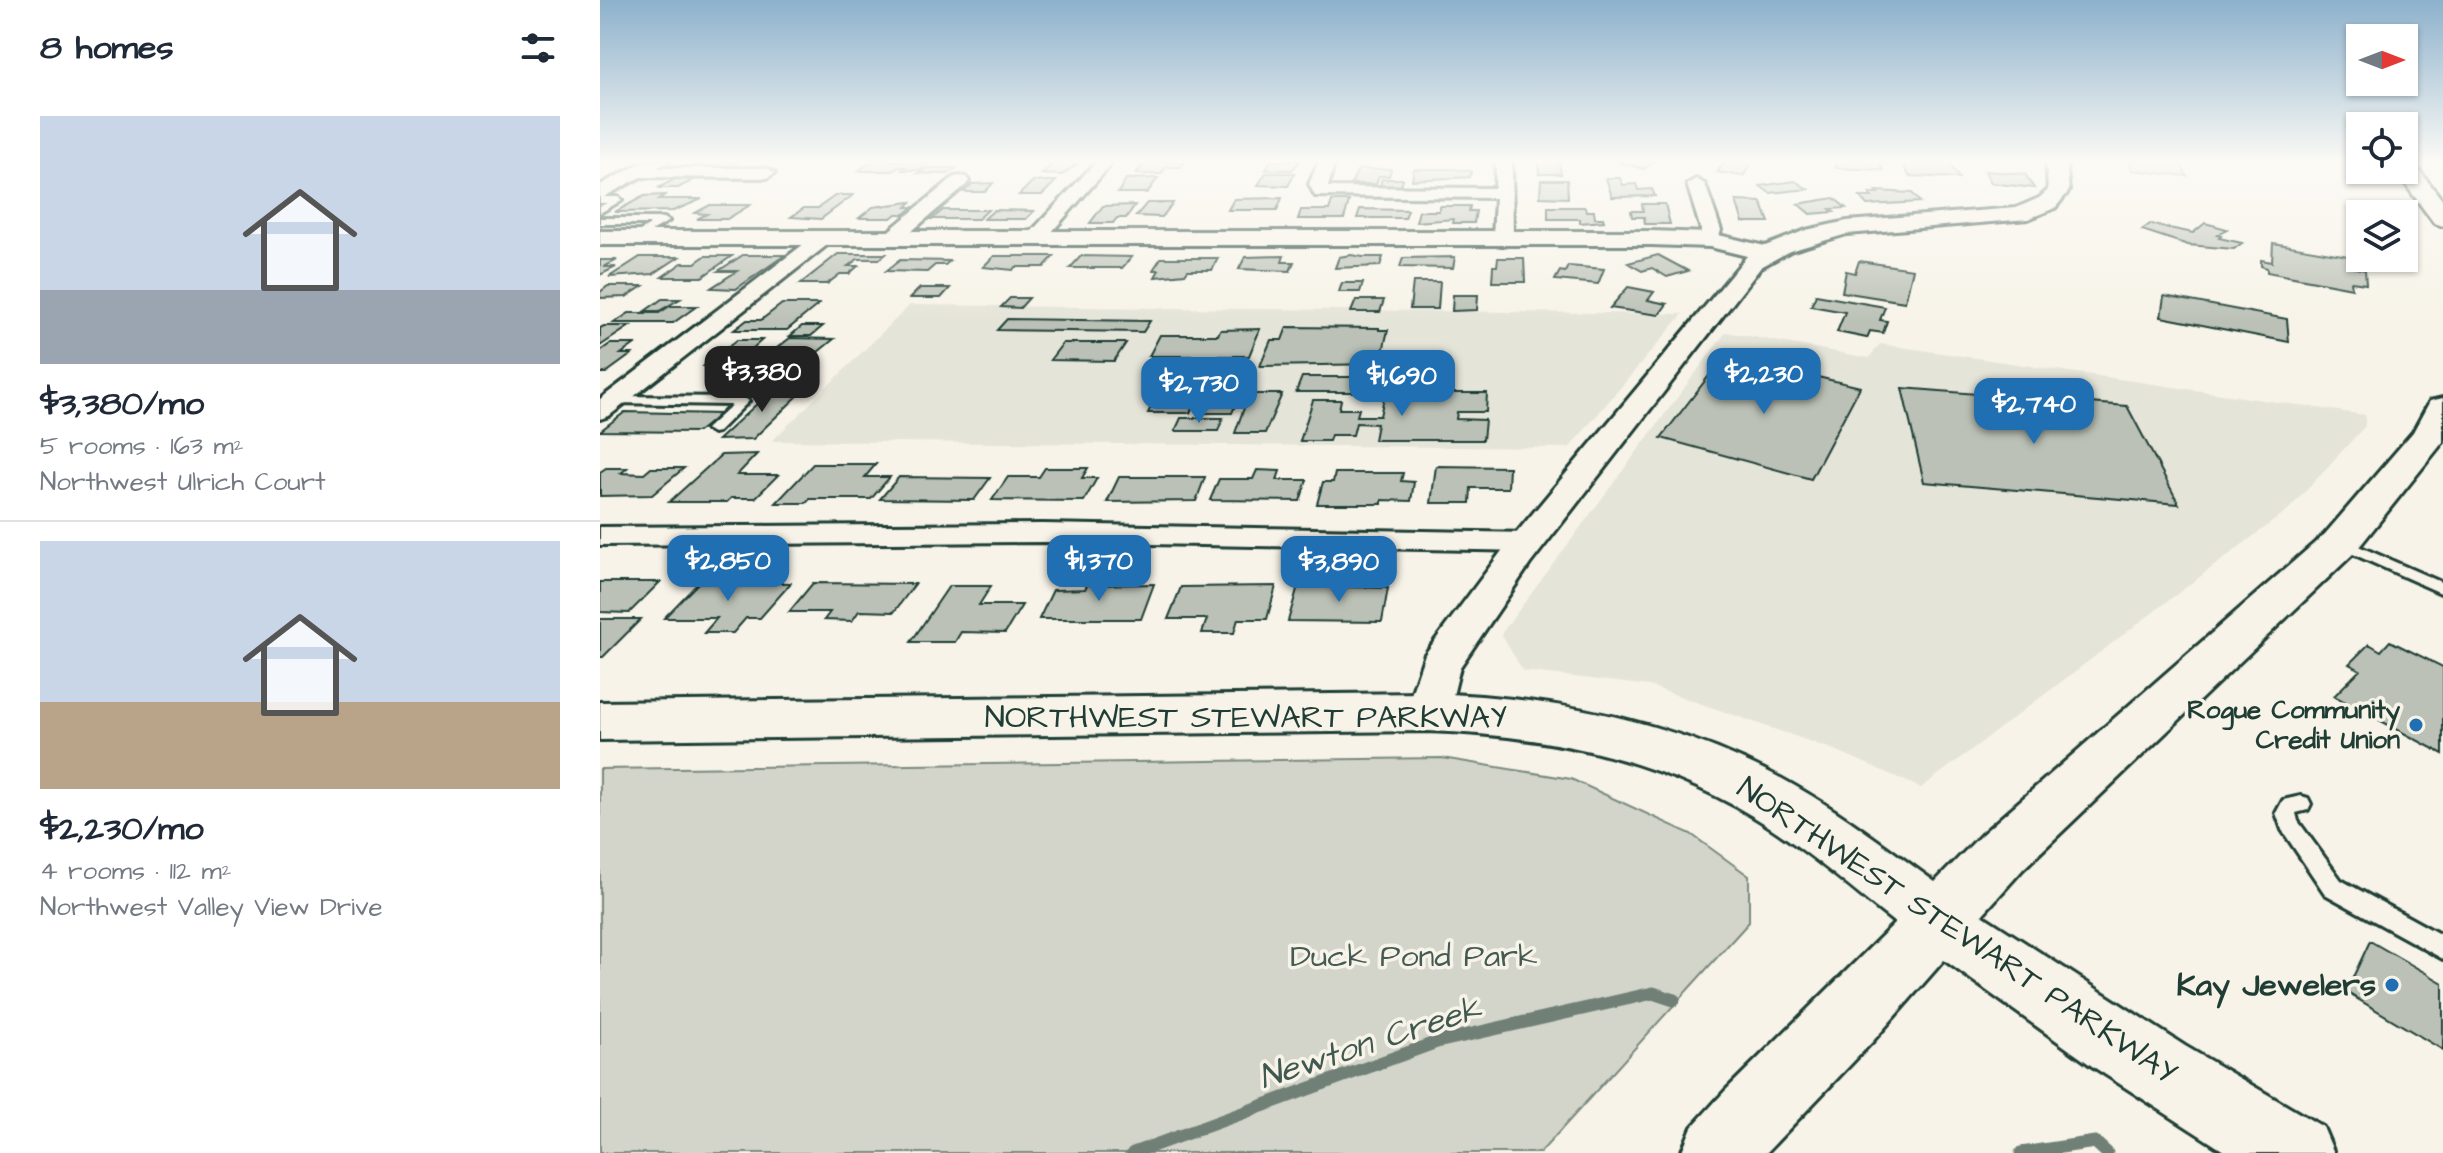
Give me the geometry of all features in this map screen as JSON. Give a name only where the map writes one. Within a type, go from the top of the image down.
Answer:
[{"type":"main road","points":[[1718,1153],[1750,1116],[1849,1018],[2002,852],[2340,543],[2429,436],[2443,409]]},
{"type":"main road","name":"NORTHWEST STEWART PARKWAY","points":[[600,721],[1477,712],[1585,727],[1643,742],[1720,772],[1776,802],[2053,999],[2251,1127],[2297,1153]]},
{"type":"street","points":[[892,238],[920,215]]},
{"type":"street","points":[[1036,238],[1057,215]]},
{"type":"street","points":[[1503,215],[1503,238]]},
{"type":"street","points":[[1706,215],[1711,230],[1710,240]]},
{"type":"street","points":[[1427,712],[1440,665],[1530,542],[1746,268],[1765,253],[1818,232],[2011,215]]},
{"type":"street","points":[[602,226],[634,238],[1710,240],[1765,253]]},
{"type":"street","points":[[607,405],[824,238]]},
{"type":"street","points":[[600,536],[1043,533],[1530,542]]},
{"type":"lane","points":[[602,226],[664,221],[634,238]]},
{"type":"lane","points":[[607,405],[743,401],[713,429]]},
{"type":"lane","points":[[2340,543],[2443,589]]},
{"type":"lane","points":[[2301,804],[2290,806],[2286,813],[2289,824],[2333,887],[2443,948]]},
{"type":"shaded area","points":[[910,305],[1683,314],[1569,448],[772,441]]},
{"type":"shaded area","points":[[1726,332],[1869,358],[1880,344],[2365,415],[2365,426],[2288,510],[1921,788],[1840,752],[1650,686],[1523,671],[1501,634]]},
{"type":"green space","name":"Duck Pond Park","points":[[1442,758],[1571,779],[1691,834],[1749,876],[1749,922],[1540,1153],[600,1153],[600,769]]},
{"type":"building","points":[[705,215],[734,215],[727,219],[697,219]]},
{"type":"building","points":[[794,215],[827,215],[821,219],[791,217]]},
{"type":"building","points":[[863,215],[895,215],[891,218],[859,218]]},
{"type":"building","points":[[937,215],[983,215],[978,219],[932,219]]},
{"type":"building","points":[[989,215],[1030,215],[1026,219],[984,219]]},
{"type":"building","points":[[1096,215],[1128,215],[1126,218],[1117,218],[1113,223],[1090,223]]},
{"type":"building","points":[[1137,215],[1164,215],[1162,217]]},
{"type":"building","points":[[1299,215],[1345,215],[1344,219],[1298,219]]},
{"type":"building","points":[[1358,215],[1406,215],[1405,218],[1357,218]]},
{"type":"building","points":[[1418,215],[1475,215],[1474,223],[1453,223],[1454,219],[1416,222]]},
{"type":"building","points":[[1548,215],[1595,215],[1595,218],[1603,218],[1604,221],[1580,223],[1580,219],[1548,219]]},
{"type":"building","points":[[1668,215],[1670,224],[1645,224],[1644,217],[1632,217]]},
{"type":"building","points":[[1741,215],[1766,215],[1769,222],[1743,222]]},
{"type":"building","points":[[2205,223],[2227,229],[2217,235],[2221,236],[2219,238],[2242,243],[2234,249],[2188,245],[2142,230],[2150,224],[2193,233]]},
{"type":"building","points":[[2273,243],[2346,256],[2346,272],[2365,272],[2366,284],[2351,282],[2352,288],[2267,272],[2267,268],[2261,266],[2261,260],[2272,262]]},
{"type":"building","points":[[838,254],[886,254],[880,259],[858,259],[848,266],[858,266],[849,274],[840,274],[827,284],[800,284]]},
{"type":"building","points":[[743,255],[785,255],[736,289],[711,288],[737,271],[718,271]]},
{"type":"building","points":[[1658,255],[1688,271],[1667,277],[1652,268],[1642,271],[1628,263]]},
{"type":"building","points":[[705,256],[732,256],[702,277],[662,277],[682,263],[695,263]]},
{"type":"building","points":[[994,256],[1054,256],[1044,267],[1015,267],[1013,270],[983,267]]},
{"type":"building","points":[[1081,256],[1132,257],[1122,268],[1070,268]]},
{"type":"building","points":[[1284,256],[1282,262],[1294,262],[1290,271],[1239,269],[1245,257]]},
{"type":"building","points":[[640,257],[679,257],[653,274],[609,277]]},
{"type":"building","points":[[1339,257],[1383,257],[1380,266],[1335,268]]},
{"type":"building","points":[[1455,257],[1453,268],[1400,267],[1403,258]]},
{"type":"building","points":[[1161,258],[1218,258],[1212,270],[1188,270],[1185,274],[1155,277],[1159,270],[1153,270]]},
{"type":"building","points":[[1498,258],[1524,258],[1525,282],[1492,282],[1493,266],[1497,266]]},
{"type":"building","points":[[600,260],[617,260],[604,267],[616,267],[600,275]]},
{"type":"building","points":[[900,260],[950,261],[945,265],[935,265],[927,272],[886,271]]},
{"type":"building","points":[[1859,261],[1913,269],[1905,302],[1842,292],[1846,271],[1855,273]]},
{"type":"building","points":[[1568,266],[1604,269],[1598,284],[1555,280],[1560,271],[1565,272]]},
{"type":"building","points":[[1413,282],[1440,282],[1438,309],[1410,309]]},
{"type":"building","points":[[1342,283],[1363,283],[1360,292],[1339,292]]},
{"type":"building","points":[[608,286],[643,286],[626,297],[600,298],[600,292]]},
{"type":"building","points":[[1628,287],[1654,292],[1648,300],[1667,304],[1659,315],[1610,308]]},
{"type":"building","points":[[920,288],[950,288],[941,298],[910,298]]},
{"type":"building","points":[[1453,295],[1478,295],[1477,310],[1452,311]]},
{"type":"building","points":[[1816,295],[1885,307],[1880,320],[1887,321],[1883,333],[1870,331],[1867,338],[1837,332],[1845,312],[1811,306]]},
{"type":"building","points":[[2164,296],[2287,319],[2289,342],[2161,317]]},
{"type":"building","points":[[1010,298],[1029,298],[1020,308],[1001,307]]},
{"type":"building","points":[[662,299],[680,299],[659,311],[645,311]]},
{"type":"building","points":[[1356,300],[1384,300],[1380,312],[1351,312]]},
{"type":"building","points":[[782,304],[819,304],[787,330],[734,330],[747,320],[761,320]]},
{"type":"building","points":[[670,306],[697,306],[673,323],[614,323],[629,313],[659,313]]},
{"type":"building","points":[[1007,319],[1150,321],[1143,332],[997,330]]},
{"type":"building","points":[[630,326],[600,346],[600,328]]},
{"type":"building","points":[[802,326],[823,326],[811,336],[790,336]]},
{"type":"building","points":[[1287,327],[1388,330],[1380,364],[1260,366],[1271,340],[1282,340]]},
{"type":"building","points":[[1260,329],[1249,356],[1149,356],[1160,335],[1218,335],[1220,330]]},
{"type":"building","points":[[790,338],[834,339],[818,352],[773,351]]},
{"type":"building","points":[[737,340],[762,340],[733,366],[704,366]]},
{"type":"building","points":[[1063,343],[1126,343],[1114,361],[1050,360]]},
{"type":"building","points":[[610,344],[635,344],[621,354],[632,354],[606,373],[600,373],[600,351]]},
{"type":"building","points":[[1725,355],[1860,387],[1811,479],[1661,438]]},
{"type":"building","points":[[1166,371],[1197,371],[1193,378],[1207,378],[1194,403],[1147,402]]},
{"type":"building","points":[[1218,377],[1248,377],[1232,413],[1201,413]]},
{"type":"building","points":[[1302,377],[1368,377],[1364,392],[1296,392]]},
{"type":"building","points":[[806,388],[753,439],[718,440],[773,389]]},
{"type":"building","points":[[1902,388],[2127,406],[2179,504],[1924,482]]},
{"type":"building","points":[[1385,393],[1487,393],[1486,412],[1457,412],[1456,419],[1485,420],[1483,440],[1374,440],[1377,424],[1356,423],[1353,435],[1331,435],[1329,441],[1300,441],[1313,400],[1341,400],[1339,409],[1359,409],[1357,416],[1380,416]]},
{"type":"building","points":[[1249,394],[1282,394],[1265,433],[1235,433]]},
{"type":"building","points":[[1151,407],[1193,407],[1190,413],[1148,413]]},
{"type":"building","points":[[625,412],[721,414],[698,432],[600,431]]},
{"type":"building","points":[[1181,418],[1223,418],[1218,431],[1175,431]]},
{"type":"building","points":[[757,454],[737,475],[778,475],[755,498],[731,498],[727,502],[669,502],[721,455]]},
{"type":"building","points":[[813,464],[876,464],[865,477],[890,477],[871,499],[810,499],[806,503],[776,503]]},
{"type":"building","points":[[1436,466],[1509,467],[1508,488],[1471,488],[1470,503],[1431,503]]},
{"type":"building","points":[[606,468],[627,468],[621,473],[644,474],[651,468],[684,468],[652,495],[600,496],[600,472]]},
{"type":"building","points":[[1045,468],[1088,468],[1082,478],[1097,478],[1084,501],[992,500],[1008,477],[1039,477]]},
{"type":"building","points":[[1257,470],[1280,471],[1277,480],[1307,480],[1300,501],[1210,500],[1219,479],[1253,479]]},
{"type":"building","points":[[1335,473],[1403,473],[1401,481],[1414,482],[1411,501],[1317,504],[1323,482],[1333,482]]},
{"type":"building","points":[[899,477],[990,478],[974,500],[880,499]]},
{"type":"building","points":[[1119,477],[1205,477],[1196,501],[1107,502]]},
{"type":"building","points":[[600,582],[660,582],[629,613],[600,612]]},
{"type":"building","points":[[699,582],[791,583],[760,618],[746,618],[733,633],[704,633],[717,618],[664,618]]},
{"type":"building","points":[[813,583],[915,584],[894,612],[859,611],[852,621],[824,620],[830,612],[789,612]]},
{"type":"building","points":[[1154,584],[1141,619],[1039,619],[1053,590],[1085,589],[1087,585]]},
{"type":"building","points":[[949,586],[991,586],[979,605],[1022,605],[1005,633],[961,632],[955,642],[911,642]]},
{"type":"building","points":[[1276,586],[1267,619],[1238,619],[1234,633],[1202,633],[1207,619],[1168,619],[1181,587]]},
{"type":"building","points":[[1298,586],[1388,588],[1382,622],[1288,621]]},
{"type":"building","points":[[600,619],[641,619],[600,657]]},
{"type":"building","name":"Rogue Community Credit Union","points":[[2390,641],[2443,667],[2443,754],[2334,696],[2360,670],[2349,664],[2369,644],[2381,651]]},
{"type":"building","points":[[2370,941],[2443,983],[2443,1050],[2346,992]]},
{"type":"waterway","name":"Newton Creek","points":[[1133,1153],[1437,1042],[1653,993],[1674,1000]]},
{"type":"waterway","name":"Newton Creek","points":[[2021,1153],[2095,1142],[2107,1153]]},
{"type":"place","name":"Rogue Community Credit Union","points":[[2416,725]]},
{"type":"place","name":"Kay Jewelers","points":[[2392,985]]}]
